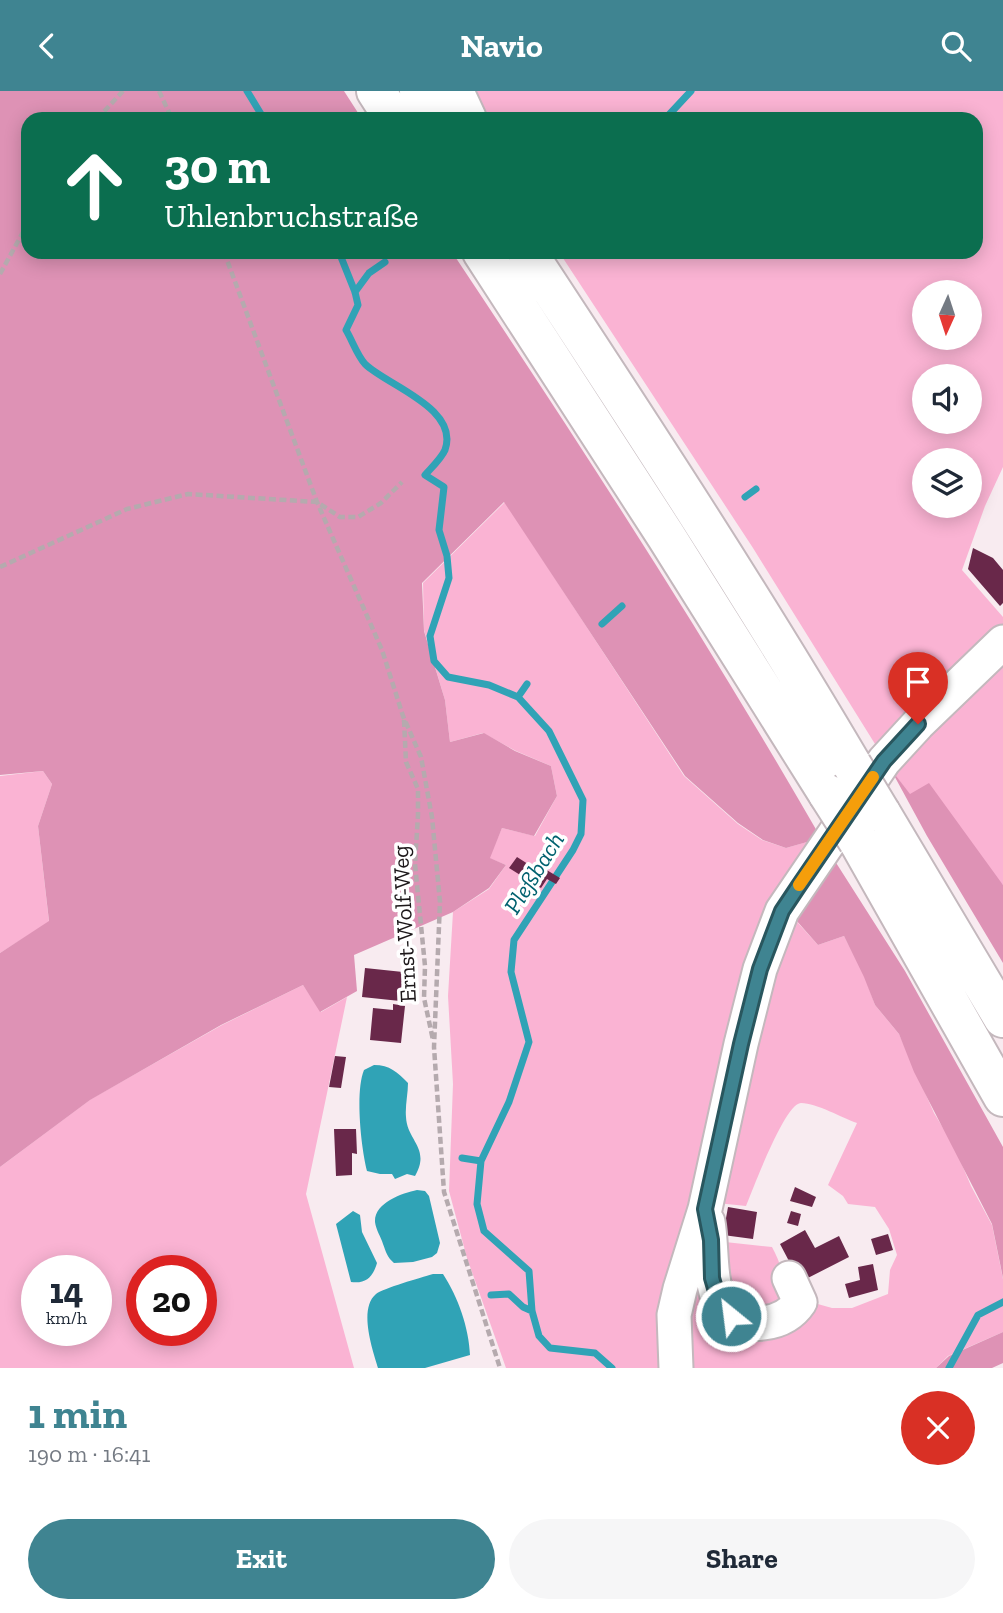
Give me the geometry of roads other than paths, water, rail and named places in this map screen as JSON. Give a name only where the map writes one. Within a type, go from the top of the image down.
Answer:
[{"type":"highway","points":[[376,91],[390,112]]},
{"type":"highway","points":[[419,91],[433,112]]},
{"type":"highway","points":[[454,91],[464,112]]},
{"type":"highway","points":[[487,259],[645,503],[828,794],[870,827],[1003,1018]]},
{"type":"highway","points":[[532,259],[710,534],[852,765],[870,827],[1003,1097]]},
{"type":"street","points":[[676,1368],[674,1315],[680,1289],[705,1209],[760,969],[782,911],[884,761],[918,724],[1003,642]]},
{"type":"street","points":[[705,1209],[711,1240],[712,1278],[719,1302],[731,1316],[749,1325],[778,1321],[796,1308],[800,1301],[789,1278]]},
{"type":"water","points":[[374,1065],[393,1070],[408,1083],[407,1125],[420,1158],[415,1176],[407,1174],[395,1179],[392,1174],[367,1171],[359,1105],[364,1070]]},
{"type":"water","points":[[417,1190],[425,1191],[429,1196],[440,1243],[437,1253],[413,1262],[394,1263],[377,1231],[376,1215],[390,1200]]},
{"type":"water","points":[[353,1211],[360,1215],[362,1232],[377,1263],[368,1279],[361,1282],[351,1282],[336,1224]]},
{"type":"water","points":[[433,1274],[443,1274],[453,1293],[462,1313],[470,1355],[425,1368],[378,1368],[368,1330],[368,1309],[371,1301],[380,1292]]},
{"type":"waterway","name":"Pleßbach","points":[[247,91],[260,112]]},
{"type":"waterway","points":[[672,112],[691,91]]},
{"type":"waterway","name":"Pleßbach","points":[[342,259],[358,305],[346,330],[360,356],[375,372],[432,410],[442,422],[447,435],[445,450],[425,475],[444,487],[439,530],[447,556],[449,578],[430,636],[434,661],[448,677],[489,685],[518,697],[549,731],[583,800],[581,834],[514,940],[511,972],[529,1042],[509,1102],[481,1161],[477,1204],[484,1231],[529,1271],[532,1311],[539,1336],[550,1348],[595,1353],[612,1368]]},
{"type":"waterway","points":[[355,292],[369,273],[385,262]]},
{"type":"waterway","points":[[745,497],[756,489]]},
{"type":"waterway","points":[[602,624],[622,606]]},
{"type":"waterway","points":[[518,697],[527,684]]},
{"type":"waterway","points":[[462,1158],[481,1161]]},
{"type":"waterway","points":[[491,1295],[509,1294],[523,1307],[532,1311]]},
{"type":"waterway","points":[[949,1368],[978,1315],[1003,1302]]}]
